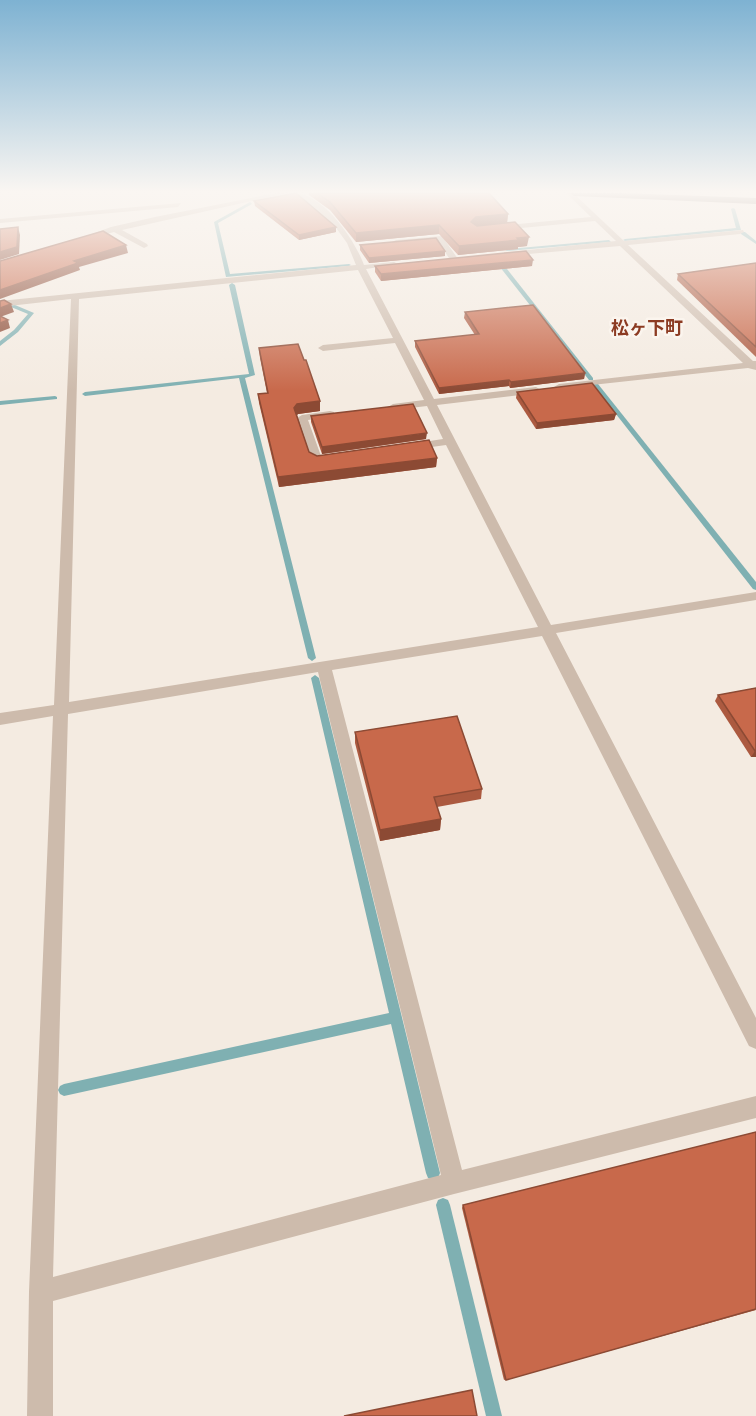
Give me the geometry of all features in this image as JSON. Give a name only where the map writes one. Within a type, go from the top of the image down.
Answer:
[{"type":"street","points":[[359,259],[756,1039]]},
{"type":"street","points":[[442,260],[453,259]]},
{"type":"street","points":[[640,259],[754,366]]},
{"type":"street","points":[[0,304],[408,263]]},
{"type":"street","points":[[659,277],[669,276]]},
{"type":"street","points":[[39,1416],[59,710],[75,296]]},
{"type":"street","points":[[323,348],[400,340]]},
{"type":"street","points":[[384,408],[754,366]]},
{"type":"street","points":[[337,413],[302,417],[317,460],[339,457]]},
{"type":"street","points":[[396,449],[452,441]]},
{"type":"street","points":[[0,719],[756,596]]},
{"type":"street","points":[[324,666],[454,1183]]},
{"type":"street","points":[[41,1292],[454,1183],[756,1107]]},
{"type":"building","points":[[80,259],[74,261],[78,263],[0,290],[0,261]]},
{"type":"building","points":[[445,259],[533,260],[381,274],[375,266]]},
{"type":"building","points":[[756,263],[756,347],[678,274]]},
{"type":"building","points":[[4,300],[11,304],[0,308],[0,301]]},
{"type":"building","points":[[533,305],[585,373],[439,388],[415,341],[479,334],[465,312]]},
{"type":"building","points":[[0,316],[8,320],[0,323]]},
{"type":"building","points":[[298,344],[320,401],[297,404],[294,408],[309,452],[317,456],[429,440],[437,458],[278,477],[258,394],[268,393],[259,348]]},
{"type":"building","points":[[592,383],[616,414],[537,423],[517,392]]},
{"type":"building","points":[[413,404],[427,433],[322,447],[311,416]]},
{"type":"building","points":[[756,688],[756,751],[755,751],[718,695]]},
{"type":"building","points":[[457,716],[482,789],[434,797],[441,819],[380,830],[355,732]]},
{"type":"building","points":[[756,1132],[756,1309],[506,1380],[463,1205]]},
{"type":"building","points":[[472,1390],[477,1416],[344,1416]]},
{"type":"waterway","points":[[224,259],[228,276],[349,265]]},
{"type":"waterway","points":[[498,261],[591,379]]},
{"type":"waterway","points":[[85,394],[252,375],[232,285]]},
{"type":"waterway","points":[[0,344],[16,331],[31,313],[13,306]]},
{"type":"waterway","points":[[242,377],[312,658]]},
{"type":"waterway","points":[[596,385],[756,587]]},
{"type":"waterway","points":[[0,403],[55,398]]},
{"type":"waterway","points":[[315,678],[396,1017]]},
{"type":"waterway","points":[[64,1090],[396,1017]]},
{"type":"waterway","points":[[396,1017],[433,1173]]},
{"type":"waterway","points":[[443,1205],[494,1416]]},
{"type":"district","name":"松ヶ下町","points":[[647,328]]}]
